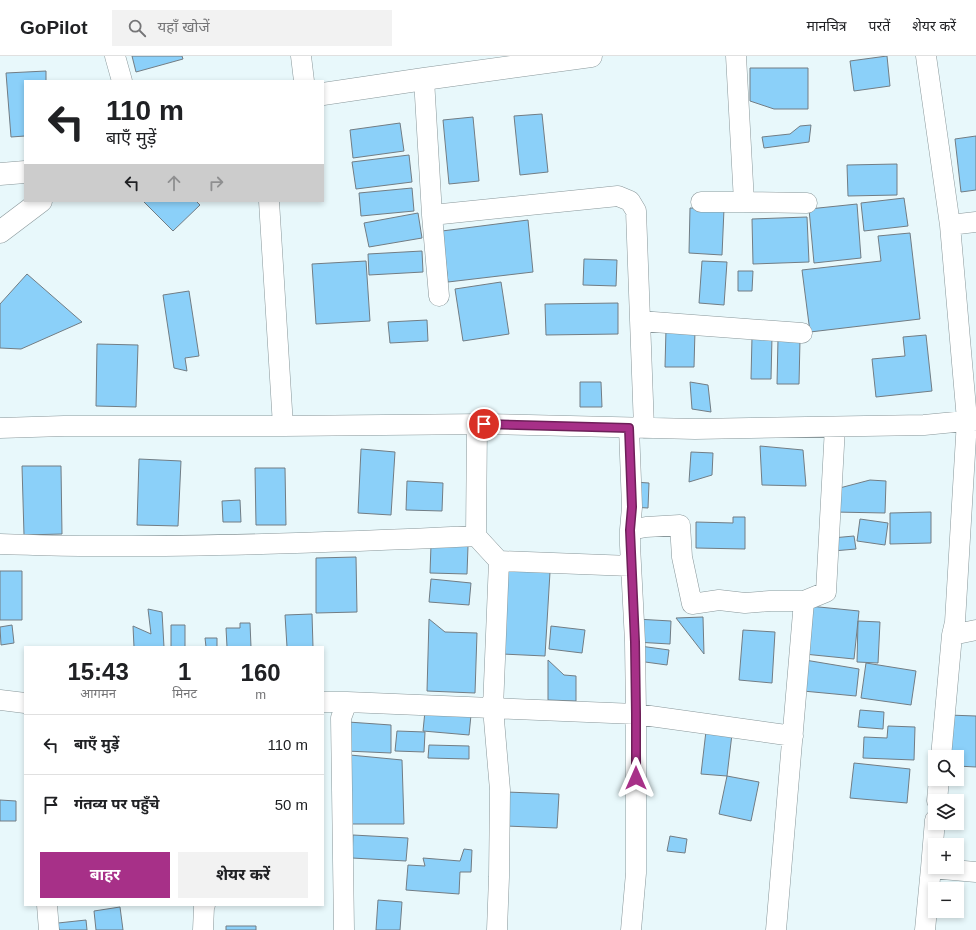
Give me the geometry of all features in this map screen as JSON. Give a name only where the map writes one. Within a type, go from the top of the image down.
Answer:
[{"type":"street","points":[[115,56],[122,80]]},
{"type":"street","points":[[301,56],[304,80]]},
{"type":"street","points":[[324,94],[591,56]]},
{"type":"street","points":[[736,56],[744,202]]},
{"type":"street","points":[[926,56],[950,225],[972,420],[955,622],[952,635],[942,750]]},
{"type":"street","points":[[424,79],[432,215],[439,296]]},
{"type":"street","points":[[0,174],[24,172]]},
{"type":"street","points":[[432,215],[618,196],[630,200],[636,211],[640,321],[637,428],[630,530],[635,642],[636,714],[636,873],[631,930]]},
{"type":"street","points":[[0,232],[40,202]]},
{"type":"street","points":[[269,202],[282,426]]},
{"type":"street","points":[[701,202],[807,203]]},
{"type":"street","points":[[950,225],[976,222]]},
{"type":"street","points":[[640,321],[802,334]]},
{"type":"street","points":[[0,428],[64,426],[476,424],[695,429],[924,425],[972,420]]},
{"type":"street","points":[[476,424],[476,536],[498,561],[493,708],[500,790],[497,930]]},
{"type":"street","points":[[630,530],[646,527],[680,525],[682,557],[692,604],[719,600],[745,603],[804,601],[826,592],[835,427]]},
{"type":"street","points":[[0,544],[87,546],[232,545],[476,536]]},
{"type":"street","points":[[498,561],[631,566]]},
{"type":"street","points":[[776,930],[804,601]]},
{"type":"street","points":[[952,635],[976,630]]},
{"type":"street","points":[[0,700],[24,704]]},
{"type":"street","points":[[324,702],[636,714],[793,736]]},
{"type":"street","points":[[344,930],[342,718],[347,702]]},
{"type":"street","points":[[964,871],[976,872]]},
{"type":"street","points":[[925,930],[930,874]]},
{"type":"street","points":[[47,906],[49,930]]},
{"type":"street","points":[[204,906],[204,930]]},
{"type":"building","points":[[132,56],[182,56],[183,59],[136,72]]},
{"type":"building","points":[[887,56],[890,86],[854,91],[850,61]]},
{"type":"building","points":[[750,68],[808,68],[808,109],[774,109],[750,101]]},
{"type":"building","points":[[46,71],[46,80],[24,80],[24,136],[11,137],[6,73]]},
{"type":"building","points":[[542,114],[548,172],[520,175],[514,116]]},
{"type":"building","points":[[473,117],[479,181],[449,184],[443,120]]},
{"type":"building","points":[[400,123],[404,151],[353,158],[350,130]]},
{"type":"building","points":[[811,125],[809,142],[764,148],[762,137],[790,134],[800,126]]},
{"type":"building","points":[[976,136],[976,190],[961,192],[955,139]]},
{"type":"building","points":[[409,155],[412,182],[356,189],[352,162]]},
{"type":"building","points":[[897,164],[897,195],[848,196],[847,165]]},
{"type":"building","points":[[412,188],[414,211],[361,216],[359,193]]},
{"type":"building","points":[[904,198],[908,226],[864,231],[861,203]]},
{"type":"building","points":[[144,202],[197,202],[200,205],[173,231]]},
{"type":"building","points":[[857,204],[861,258],[814,263],[809,209]]},
{"type":"building","points":[[690,208],[724,209],[722,255],[689,253]]},
{"type":"building","points":[[418,213],[422,238],[369,247],[364,223]]},
{"type":"building","points":[[807,217],[809,262],[753,264],[752,219]]},
{"type":"building","points":[[528,220],[533,272],[448,282],[442,231]]},
{"type":"building","points":[[910,233],[920,319],[810,332],[802,270],[881,261],[878,236]]},
{"type":"building","points":[[422,251],[423,272],[369,275],[368,254]]},
{"type":"building","points":[[584,259],[617,260],[616,286],[583,285]]},
{"type":"building","points":[[366,261],[370,321],[316,324],[312,264]]},
{"type":"building","points":[[702,261],[727,262],[724,305],[699,303]]},
{"type":"building","points":[[738,271],[753,271],[752,291],[738,291]]},
{"type":"building","points":[[27,274],[82,322],[21,349],[0,348],[0,304]]},
{"type":"building","points":[[501,282],[509,334],[463,341],[455,289]]},
{"type":"building","points":[[189,291],[199,356],[185,358],[187,371],[174,368],[163,295]]},
{"type":"building","points":[[618,303],[618,334],[546,335],[545,304]]},
{"type":"building","points":[[427,320],[428,341],[390,343],[388,322]]},
{"type":"building","points":[[666,329],[695,330],[694,367],[665,367]]},
{"type":"building","points":[[926,335],[932,391],[876,397],[872,359],[905,356],[903,337]]},
{"type":"building","points":[[752,337],[772,337],[771,379],[751,379]]},
{"type":"building","points":[[778,339],[800,340],[799,384],[777,384]]},
{"type":"building","points":[[97,344],[138,345],[136,407],[96,406]]},
{"type":"building","points":[[580,382],[601,382],[602,407],[580,407]]},
{"type":"building","points":[[690,382],[708,385],[711,412],[692,409]]},
{"type":"building","points":[[760,446],[803,450],[806,486],[762,485]]},
{"type":"building","points":[[361,449],[395,452],[391,515],[358,513]]},
{"type":"building","points":[[691,452],[713,453],[712,475],[689,482]]},
{"type":"building","points":[[139,459],[181,461],[178,526],[137,525]]},
{"type":"building","points":[[22,466],[61,466],[62,534],[24,535]]},
{"type":"building","points":[[255,468],[285,468],[286,525],[256,525]]},
{"type":"building","points":[[870,480],[886,481],[885,513],[834,512],[832,490]]},
{"type":"building","points":[[407,481],[443,483],[442,511],[406,510]]},
{"type":"building","points":[[634,482],[649,483],[648,508],[632,507]]},
{"type":"building","points":[[240,500],[241,522],[223,522],[222,501]]},
{"type":"building","points":[[931,512],[931,543],[890,544],[890,513]]},
{"type":"building","points":[[733,517],[745,517],[745,549],[696,548],[696,522],[733,523]]},
{"type":"building","points":[[860,519],[888,523],[885,545],[857,541]]},
{"type":"building","points":[[854,536],[856,549],[833,551],[832,538]]},
{"type":"building","points":[[431,545],[468,546],[467,574],[430,573]]},
{"type":"building","points":[[356,557],[357,612],[316,613],[316,558]]},
{"type":"building","points":[[507,570],[550,572],[545,656],[502,654]]},
{"type":"building","points":[[0,571],[22,571],[22,620],[0,620]]},
{"type":"building","points":[[431,579],[471,583],[469,605],[429,602]]},
{"type":"building","points":[[809,606],[859,611],[854,659],[804,654]]},
{"type":"building","points":[[148,609],[162,612],[164,646],[134,646],[133,626],[151,634]]},
{"type":"building","points":[[312,614],[313,646],[287,646],[285,615]]},
{"type":"building","points":[[703,617],[704,654],[676,618]]},
{"type":"building","points":[[429,619],[445,632],[477,633],[475,693],[427,691]]},
{"type":"building","points":[[636,619],[671,621],[670,644],[635,642]]},
{"type":"building","points":[[858,621],[880,622],[878,663],[857,662]]},
{"type":"building","points":[[240,623],[250,623],[251,646],[227,646],[226,628],[240,628]]},
{"type":"building","points":[[12,625],[14,643],[1,645],[0,627]]},
{"type":"building","points":[[171,625],[185,625],[185,646],[171,646]]},
{"type":"building","points":[[551,626],[585,630],[582,653],[549,649]]},
{"type":"building","points":[[743,630],[775,632],[772,683],[739,680]]},
{"type":"building","points":[[205,638],[217,638],[217,646],[206,646]]},
{"type":"building","points":[[640,646],[669,650],[667,665],[638,661]]},
{"type":"building","points":[[548,660],[564,675],[576,676],[576,701],[548,700]]},
{"type":"building","points":[[805,660],[859,669],[856,696],[803,691]]},
{"type":"building","points":[[866,663],[916,671],[911,705],[861,698]]},
{"type":"building","points":[[860,710],[884,712],[883,729],[858,727]]},
{"type":"building","points":[[425,711],[471,715],[469,735],[423,731]]},
{"type":"building","points":[[948,715],[976,716],[976,767],[964,766],[964,750],[946,750]]},
{"type":"building","points":[[348,722],[391,725],[391,753],[346,751]]},
{"type":"building","points":[[888,726],[915,727],[914,760],[863,758],[864,737],[887,738]]},
{"type":"building","points":[[397,731],[425,732],[424,752],[395,751]]},
{"type":"building","points":[[706,731],[732,734],[727,776],[701,774]]},
{"type":"building","points":[[429,745],[469,746],[469,759],[428,758]]},
{"type":"building","points":[[350,755],[402,760],[404,824],[351,824]]},
{"type":"building","points":[[854,763],[910,769],[907,803],[850,798]]},
{"type":"building","points":[[727,776],[759,782],[751,821],[719,814]]},
{"type":"building","points":[[506,792],[559,794],[557,828],[505,826]]},
{"type":"building","points":[[0,800],[16,801],[16,821],[0,821]]},
{"type":"building","points":[[353,835],[408,838],[406,861],[352,858]]},
{"type":"building","points":[[670,836],[687,839],[685,853],[667,851]]},
{"type":"building","points":[[464,849],[472,850],[471,872],[460,872],[459,894],[406,890],[408,865],[425,866],[423,858],[460,861]]},
{"type":"building","points":[[378,900],[402,902],[400,930],[376,930]]},
{"type":"building","points":[[120,907],[123,930],[96,930],[94,911]]},
{"type":"building","points":[[86,920],[87,930],[59,930],[58,923]]},
{"type":"building","points":[[226,926],[256,926],[256,930],[226,930]]},
{"type":"route","points":[[484,424],[629,428],[632,507],[630,530],[631,566],[635,642],[636,778]]}]
